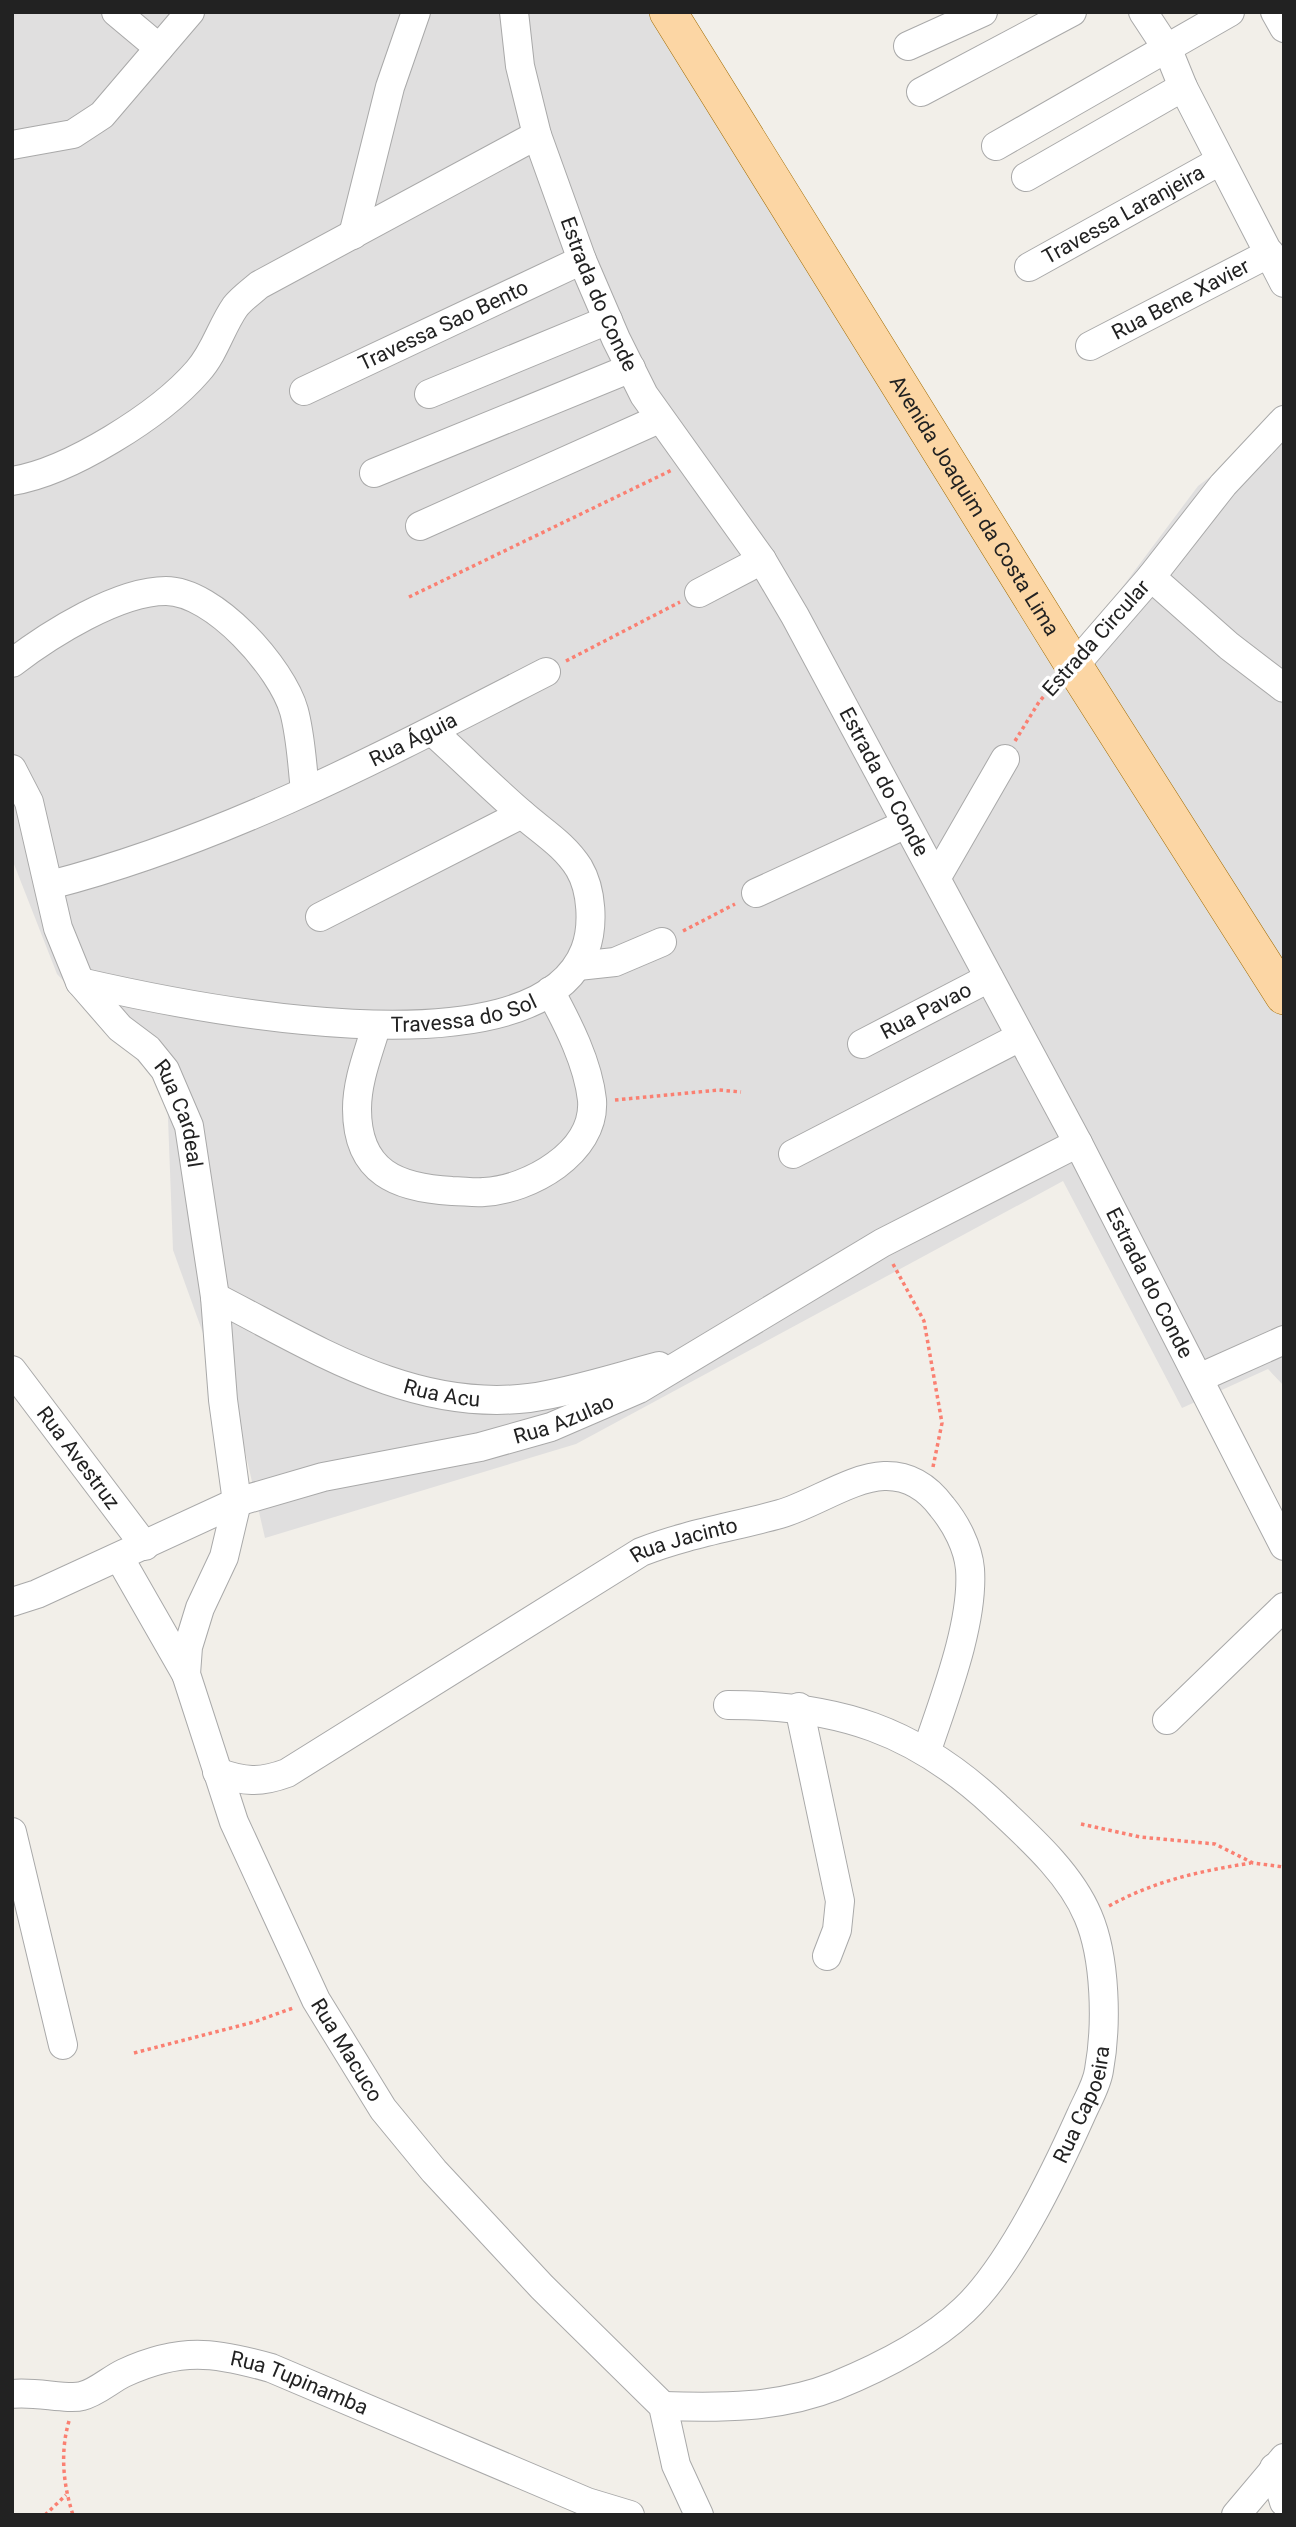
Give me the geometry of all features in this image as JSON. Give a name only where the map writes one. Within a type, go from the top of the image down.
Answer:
[{"type":"main road","name":"Avenida Joaquim da Costa Lima","points":[[667,12],[1074,666],[1284,996]]},
{"type":"street","points":[[116,12],[159,48]]},
{"type":"street","points":[[12,145],[73,134],[103,115],[190,12]]},
{"type":"street","points":[[353,235],[390,87],[416,12]]},
{"type":"street","name":"Estrada do Conde","points":[[514,12],[520,66],[537,135],[582,261],[631,368],[659,419],[692,460],[762,559],[937,877],[1078,1143],[1284,1546]]},
{"type":"street","points":[[908,46],[983,12]]},
{"type":"street","points":[[921,92],[1072,12]]},
{"type":"street","points":[[1143,12],[1168,50],[1183,87],[1284,283]]},
{"type":"street","points":[[996,146],[1168,50],[1230,12]]},
{"type":"street","points":[[1275,12],[1284,28]]},
{"type":"street","points":[[1026,177],[1183,87]]},
{"type":"street","points":[[12,481],[45,474],[73,462],[164,403],[199,370],[236,306],[259,285],[537,135]]},
{"type":"street","name":"Travessa Laranjeira","points":[[1029,267],[1220,161]]},
{"type":"street","name":"Rua Bene Xavier","points":[[1090,346],[1270,253]]},
{"type":"street","name":"Travessa Sao Bento","points":[[304,391],[582,261]]},
{"type":"street","points":[[429,394],[608,320]]},
{"type":"street","points":[[374,473],[631,368]]},
{"type":"street","points":[[420,526],[659,419]]},
{"type":"street","name":"Estrada Circular","points":[[1074,666],[1151,577],[1223,485],[1284,421]]},
{"type":"street","points":[[699,593],[762,559]]},
{"type":"street","points":[[1151,577],[1228,646],[1284,688]]},
{"type":"street","points":[[12,663],[36,645],[97,611],[138,595],[167,591],[192,596],[230,622],[284,687],[293,710],[304,791]]},
{"type":"street","name":"Rua Águia","points":[[50,884],[157,854],[304,791],[432,731],[545,672]]},
{"type":"street","name":"Travessa do Sol","points":[[80,982],[176,1004],[376,1027],[463,1021],[511,1008],[551,991],[578,966],[590,935],[589,899],[581,870],[552,837],[522,814],[432,731]]},
{"type":"street","points":[[937,877],[1005,759]]},
{"type":"street","name":"Rua Cardeal","points":[[12,769],[29,802],[58,928],[80,982],[120,1028],[148,1049],[165,1070],[189,1126],[215,1297],[223,1400],[237,1502]]},
{"type":"street","points":[[320,917],[522,814]]},
{"type":"street","points":[[757,893],[906,824]]},
{"type":"street","points":[[578,966],[615,962],[662,942]]},
{"type":"street","name":"Rua Pavao","points":[[862,1044],[989,978]]},
{"type":"street","points":[[376,1027],[361,1073],[357,1109],[360,1132],[368,1155],[383,1174],[402,1185],[485,1192],[518,1185],[551,1170],[575,1147],[587,1127],[592,1102],[568,1024],[551,991]]},
{"type":"street","points":[[793,1154],[1020,1037]]},
{"type":"street","name":"Rua Azulao","points":[[12,1602],[119,1558],[237,1502],[323,1477],[480,1447],[551,1427],[639,1389],[882,1243],[1078,1143]]},
{"type":"street","name":"Rua Acu","points":[[215,1297],[290,1339],[424,1394],[483,1399],[530,1398],[686,1359]]},
{"type":"street","points":[[1199,1378],[1284,1340]]},
{"type":"street","name":"Rua Avestruz","points":[[12,1370],[145,1546]]},
{"type":"street","name":"Rua Jacinto","points":[[217,1772],[244,1782],[268,1780],[287,1773],[641,1552],[667,1542],[780,1514],[864,1480],[882,1476],[899,1476],[929,1489]]},
{"type":"street","points":[[927,1750],[961,1639],[970,1569],[966,1549],[951,1518],[929,1489]]},
{"type":"street","name":"Rua Macuco","points":[[237,1502],[223,1557],[200,1608],[188,1647],[186,1674],[234,1822],[316,2000],[383,2109],[434,2171],[542,2287],[663,2406]]},
{"type":"street","points":[[119,1558],[186,1674]]},
{"type":"street","points":[[1167,1720],[1284,1607]]},
{"type":"street","name":"Rua Capoeira","points":[[663,2406],[785,2402],[835,2386],[910,2349],[964,2310],[998,2269],[1053,2177],[1099,2074],[1105,2025],[1102,1977],[1089,1917],[1070,1884],[1017,1825],[978,1789],[927,1750],[858,1721],[799,1707],[728,1705]]},
{"type":"street","points":[[799,1707],[840,1901],[837,1930],[827,1956]]},
{"type":"street","points":[[12,1832],[63,2045]]},
{"type":"street","name":"Rua Tupinamba","points":[[82,2397],[125,2372],[163,2359],[220,2354],[271,2368],[587,2502],[630,2515]]},
{"type":"street","points":[[12,2394],[29,2392],[82,2397]]},
{"type":"street","points":[[663,2406],[676,2465],[699,2515]]},
{"type":"street","points":[[1279,2463],[1284,2502]]},
{"type":"street","points":[[1236,2515],[1279,2463]]},
{"type":"path","points":[[409,597],[692,460]]},
{"type":"path","points":[[545,672],[699,593]]},
{"type":"path","name":"Estrada Circular","points":[[1005,759],[1039,702],[1074,666]]},
{"type":"path","points":[[662,942],[757,893]]},
{"type":"path","points":[[592,1102],[719,1090],[741,1092]]},
{"type":"path","points":[[882,1243],[924,1321],[942,1423],[929,1489]]},
{"type":"path","points":[[1081,1824],[1140,1837],[1214,1844],[1253,1863]]},
{"type":"path","points":[[1089,1917],[1133,1892],[1190,1872],[1253,1863],[1284,1867]]},
{"type":"path","points":[[134,2053],[254,2022],[316,2000]]},
{"type":"path","points":[[73,2515],[66,2494],[63,2452],[72,2411],[82,2397]]},
{"type":"path","points":[[45,2515],[66,2494]]},
{"type":"shaded area","points":[[12,12],[669,12],[1067,661],[1198,486],[1284,420],[1284,1386],[1268,1369],[1182,1408],[1063,1181],[576,1444],[265,1538],[244,1447],[173,1250],[167,1092],[57,974],[12,859]]}]
